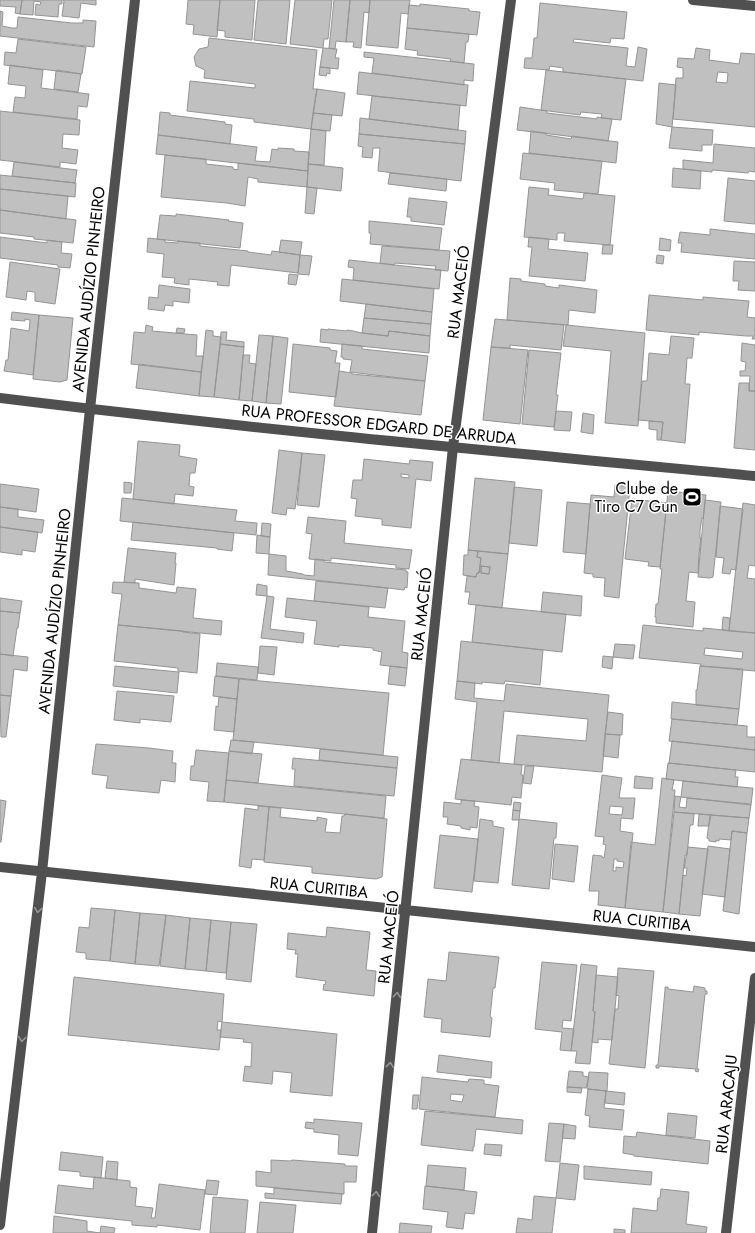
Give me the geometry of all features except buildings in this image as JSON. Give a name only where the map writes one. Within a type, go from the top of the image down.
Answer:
[{"type":"street","name":"AVENIDA AUDÍZIO PINHEIRO","points":[[0,1225],[42,872],[90,409],[135,0]]},
{"type":"street","name":"RUA MACEIÓ","points":[[372,1233],[453,447],[511,0]]},
{"type":"street","points":[[693,0],[755,6]]},
{"type":"street","name":"RUA PROFESSOR EDGARD DE ARRUDA","points":[[0,398],[90,409],[453,447],[755,476]]},
{"type":"street","name":"RUA CURITIBA","points":[[0,867],[755,947]]},
{"type":"street","name":"RUA ARACAJU","points":[[726,1233],[755,978]]},
{"type":"place","name":"Clube de Tiro C7 Gun","points":[[692,497]]}]
